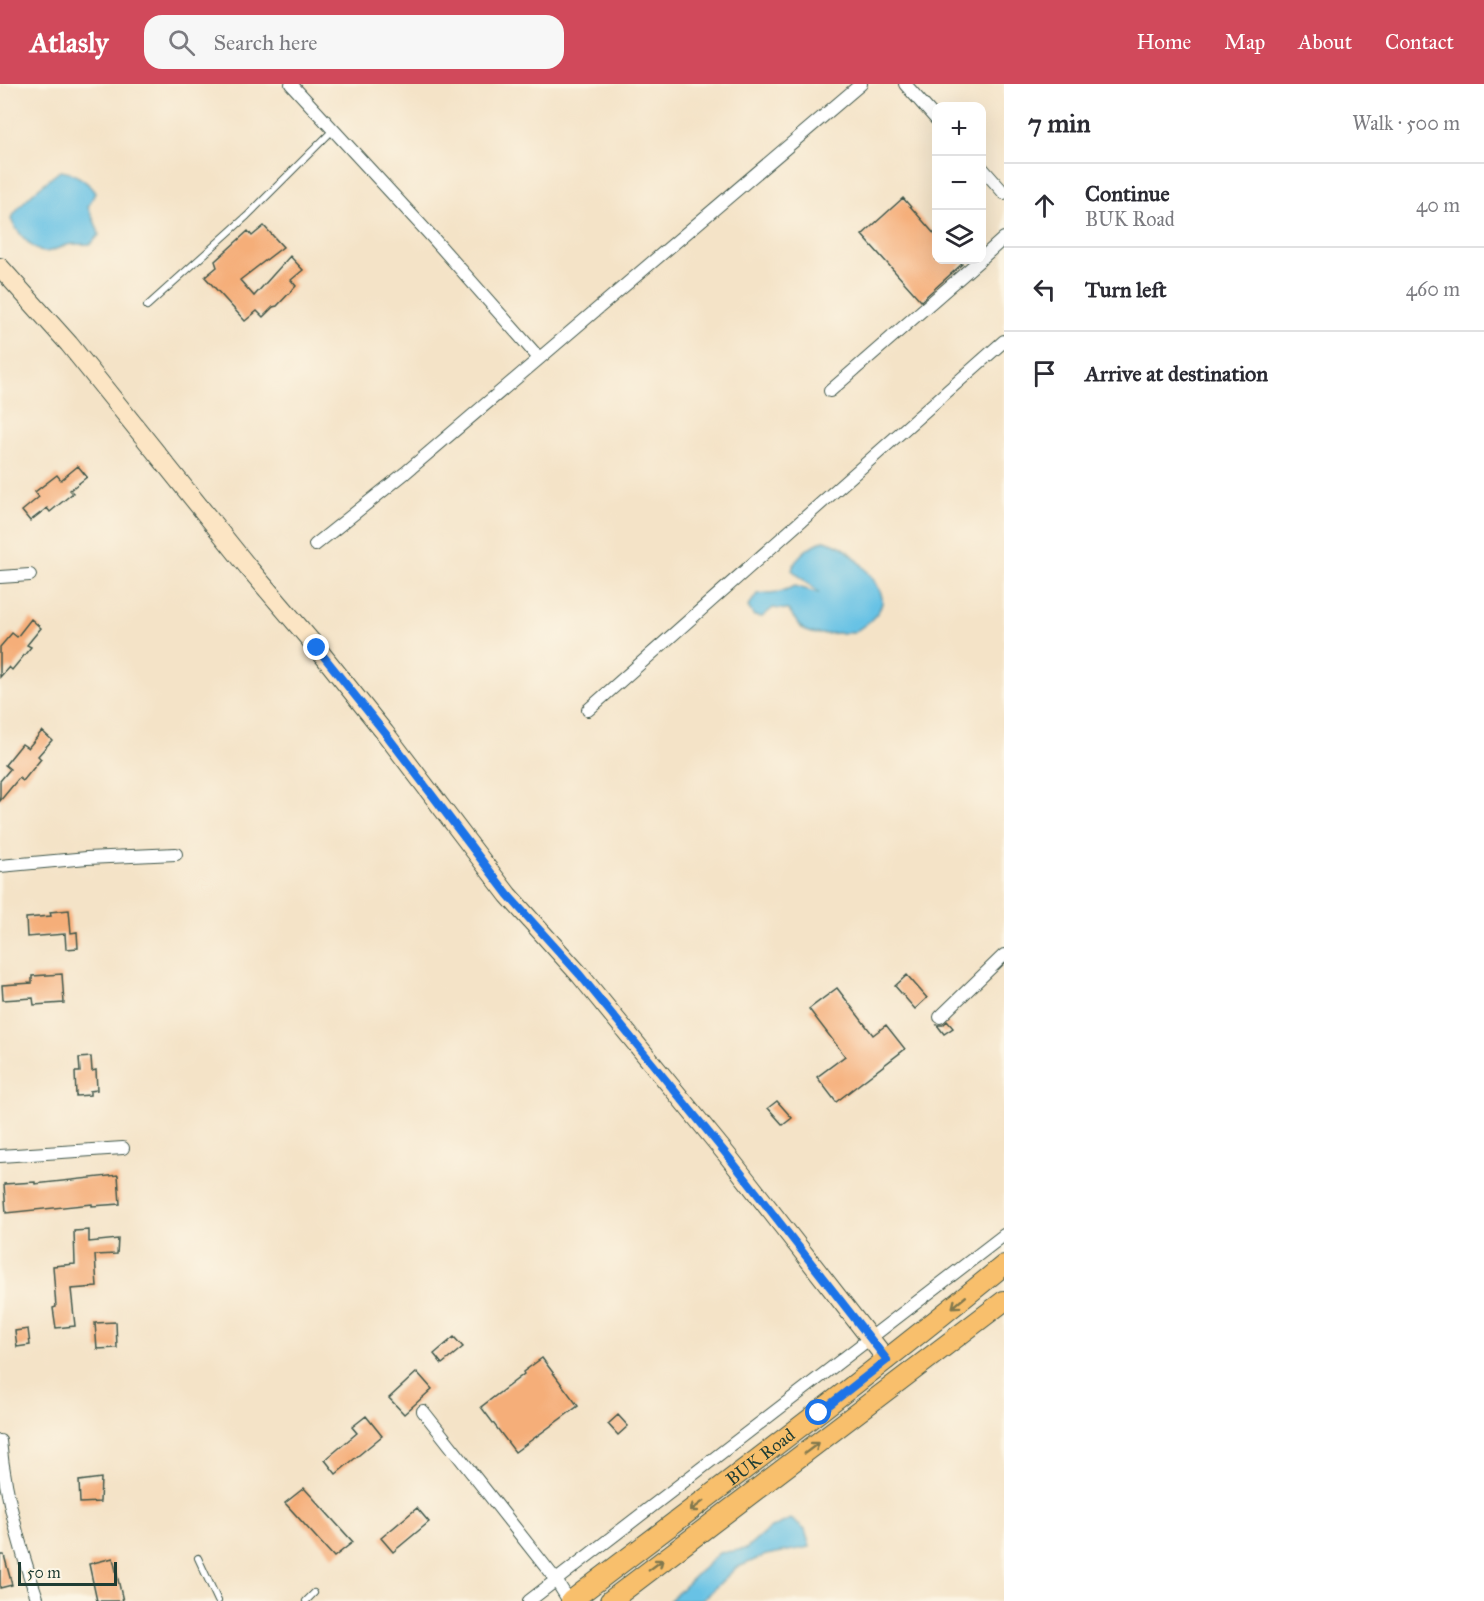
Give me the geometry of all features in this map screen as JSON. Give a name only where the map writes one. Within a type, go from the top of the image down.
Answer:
[{"type":"main road","name":"BUK Road","points":[[570,1601],[914,1339],[1004,1265]]},
{"type":"main road","name":"BUK Road","points":[[610,1601],[1004,1301]]},
{"type":"street","points":[[291,84],[539,358]]},
{"type":"street","points":[[315,545],[405,472],[861,84]]},
{"type":"street","points":[[905,84],[932,114]]},
{"type":"street","points":[[986,173],[1004,193]]},
{"type":"street","points":[[986,254],[1004,238]]},
{"type":"street","points":[[830,391],[975,264]]},
{"type":"street","points":[[0,267],[69,344],[324,657],[406,760],[508,895],[580,975],[875,1335],[890,1357]]},
{"type":"street","points":[[588,710],[1004,341]]},
{"type":"street","points":[[0,577],[30,575]]},
{"type":"street","points":[[0,866],[87,858],[176,854]]},
{"type":"street","points":[[940,1017],[1004,955]]},
{"type":"street","points":[[0,1156],[123,1148]]},
{"type":"street","points":[[529,1601],[1004,1235]]},
{"type":"street","points":[[423,1411],[570,1601]]},
{"type":"street","points":[[0,1443],[5,1484],[20,1548],[38,1601]]},
{"type":"lane","points":[[147,306],[247,216],[333,130]]},
{"type":"lane","points":[[198,1558],[218,1601]]},
{"type":"lane","points":[[306,1601],[314,1593]]},
{"type":"water","points":[[60,171],[80,178],[95,193],[88,207],[99,235],[91,244],[70,244],[44,252],[35,248],[20,234],[11,219],[39,187]]},
{"type":"water","points":[[825,540],[848,551],[874,581],[882,597],[882,603],[874,616],[853,633],[821,634],[804,630],[788,610],[773,608],[762,617],[754,616],[748,607],[757,594],[780,592],[795,586],[819,593],[792,570],[797,559],[805,551]]},
{"type":"water","points":[[791,1519],[805,1530],[810,1547],[766,1555],[736,1568],[701,1601],[669,1601],[719,1553],[746,1549],[769,1529]]},
{"type":"building","points":[[903,198],[932,231],[932,264],[962,264],[921,301],[862,235]]},
{"type":"building","points":[[264,226],[283,247],[240,280],[254,296],[290,256],[303,270],[291,280],[296,286],[277,306],[263,317],[257,311],[245,321],[205,277],[217,267],[215,261],[248,231],[252,236]]},
{"type":"building","points":[[78,466],[87,477],[70,490],[73,493],[50,512],[47,508],[30,521],[22,511],[39,497],[35,492],[57,475],[61,480]]},
{"type":"building","points":[[31,619],[41,628],[27,645],[31,647],[12,670],[9,667],[0,677],[0,647],[12,633],[17,637]]},
{"type":"building","points":[[42,731],[52,740],[38,756],[41,759],[23,781],[19,778],[0,801],[0,781],[10,769],[5,765],[22,744],[28,748]]},
{"type":"building","points":[[69,910],[71,933],[77,932],[78,948],[66,949],[65,934],[27,937],[26,918],[51,916],[50,912]]},
{"type":"building","points":[[62,974],[64,1003],[34,1005],[33,998],[3,1000],[2,985],[32,983],[32,976]]},
{"type":"building","points":[[907,975],[927,998],[915,1009],[895,986]]},
{"type":"building","points":[[837,988],[873,1035],[886,1025],[905,1049],[836,1102],[817,1077],[845,1056],[809,1009]]},
{"type":"building","points":[[947,1021],[953,1028],[944,1034],[937,1025],[943,1025]]},
{"type":"building","points":[[91,1057],[92,1071],[96,1070],[97,1090],[90,1091],[90,1095],[76,1096],[75,1072],[80,1072],[79,1058]]},
{"type":"building","points":[[777,1101],[792,1118],[783,1125],[768,1108]]},
{"type":"building","points":[[118,1175],[120,1204],[92,1206],[92,1204],[6,1213],[4,1184],[35,1182],[35,1184]]},
{"type":"building","points":[[89,1230],[89,1242],[118,1239],[117,1254],[95,1255],[97,1287],[71,1289],[75,1326],[56,1328],[53,1308],[56,1307],[53,1266],[75,1264],[74,1231]]},
{"type":"building","points":[[116,1322],[117,1348],[97,1349],[95,1323]]},
{"type":"building","points":[[28,1329],[30,1345],[17,1347],[15,1331]]},
{"type":"building","points":[[454,1337],[463,1347],[442,1364],[434,1354]]},
{"type":"building","points":[[542,1358],[578,1406],[515,1452],[481,1407]]},
{"type":"building","points":[[417,1372],[432,1389],[404,1414],[389,1398]]},
{"type":"building","points":[[618,1415],[628,1426],[618,1435],[608,1424]]},
{"type":"building","points":[[366,1416],[382,1436],[336,1474],[325,1460],[357,1433],[352,1427]]},
{"type":"building","points":[[101,1478],[100,1502],[80,1503],[79,1481]]},
{"type":"building","points":[[304,1488],[353,1542],[334,1557],[285,1503]]},
{"type":"building","points":[[417,1508],[429,1522],[393,1552],[381,1538]]},
{"type":"building","points":[[0,1555],[4,1555],[12,1585],[0,1588]]},
{"type":"building","points":[[113,1558],[123,1601],[97,1601],[89,1564]]},
{"type":"route","points":[[317,648],[508,895],[580,975],[727,1155],[887,1360],[819,1413]]}]
